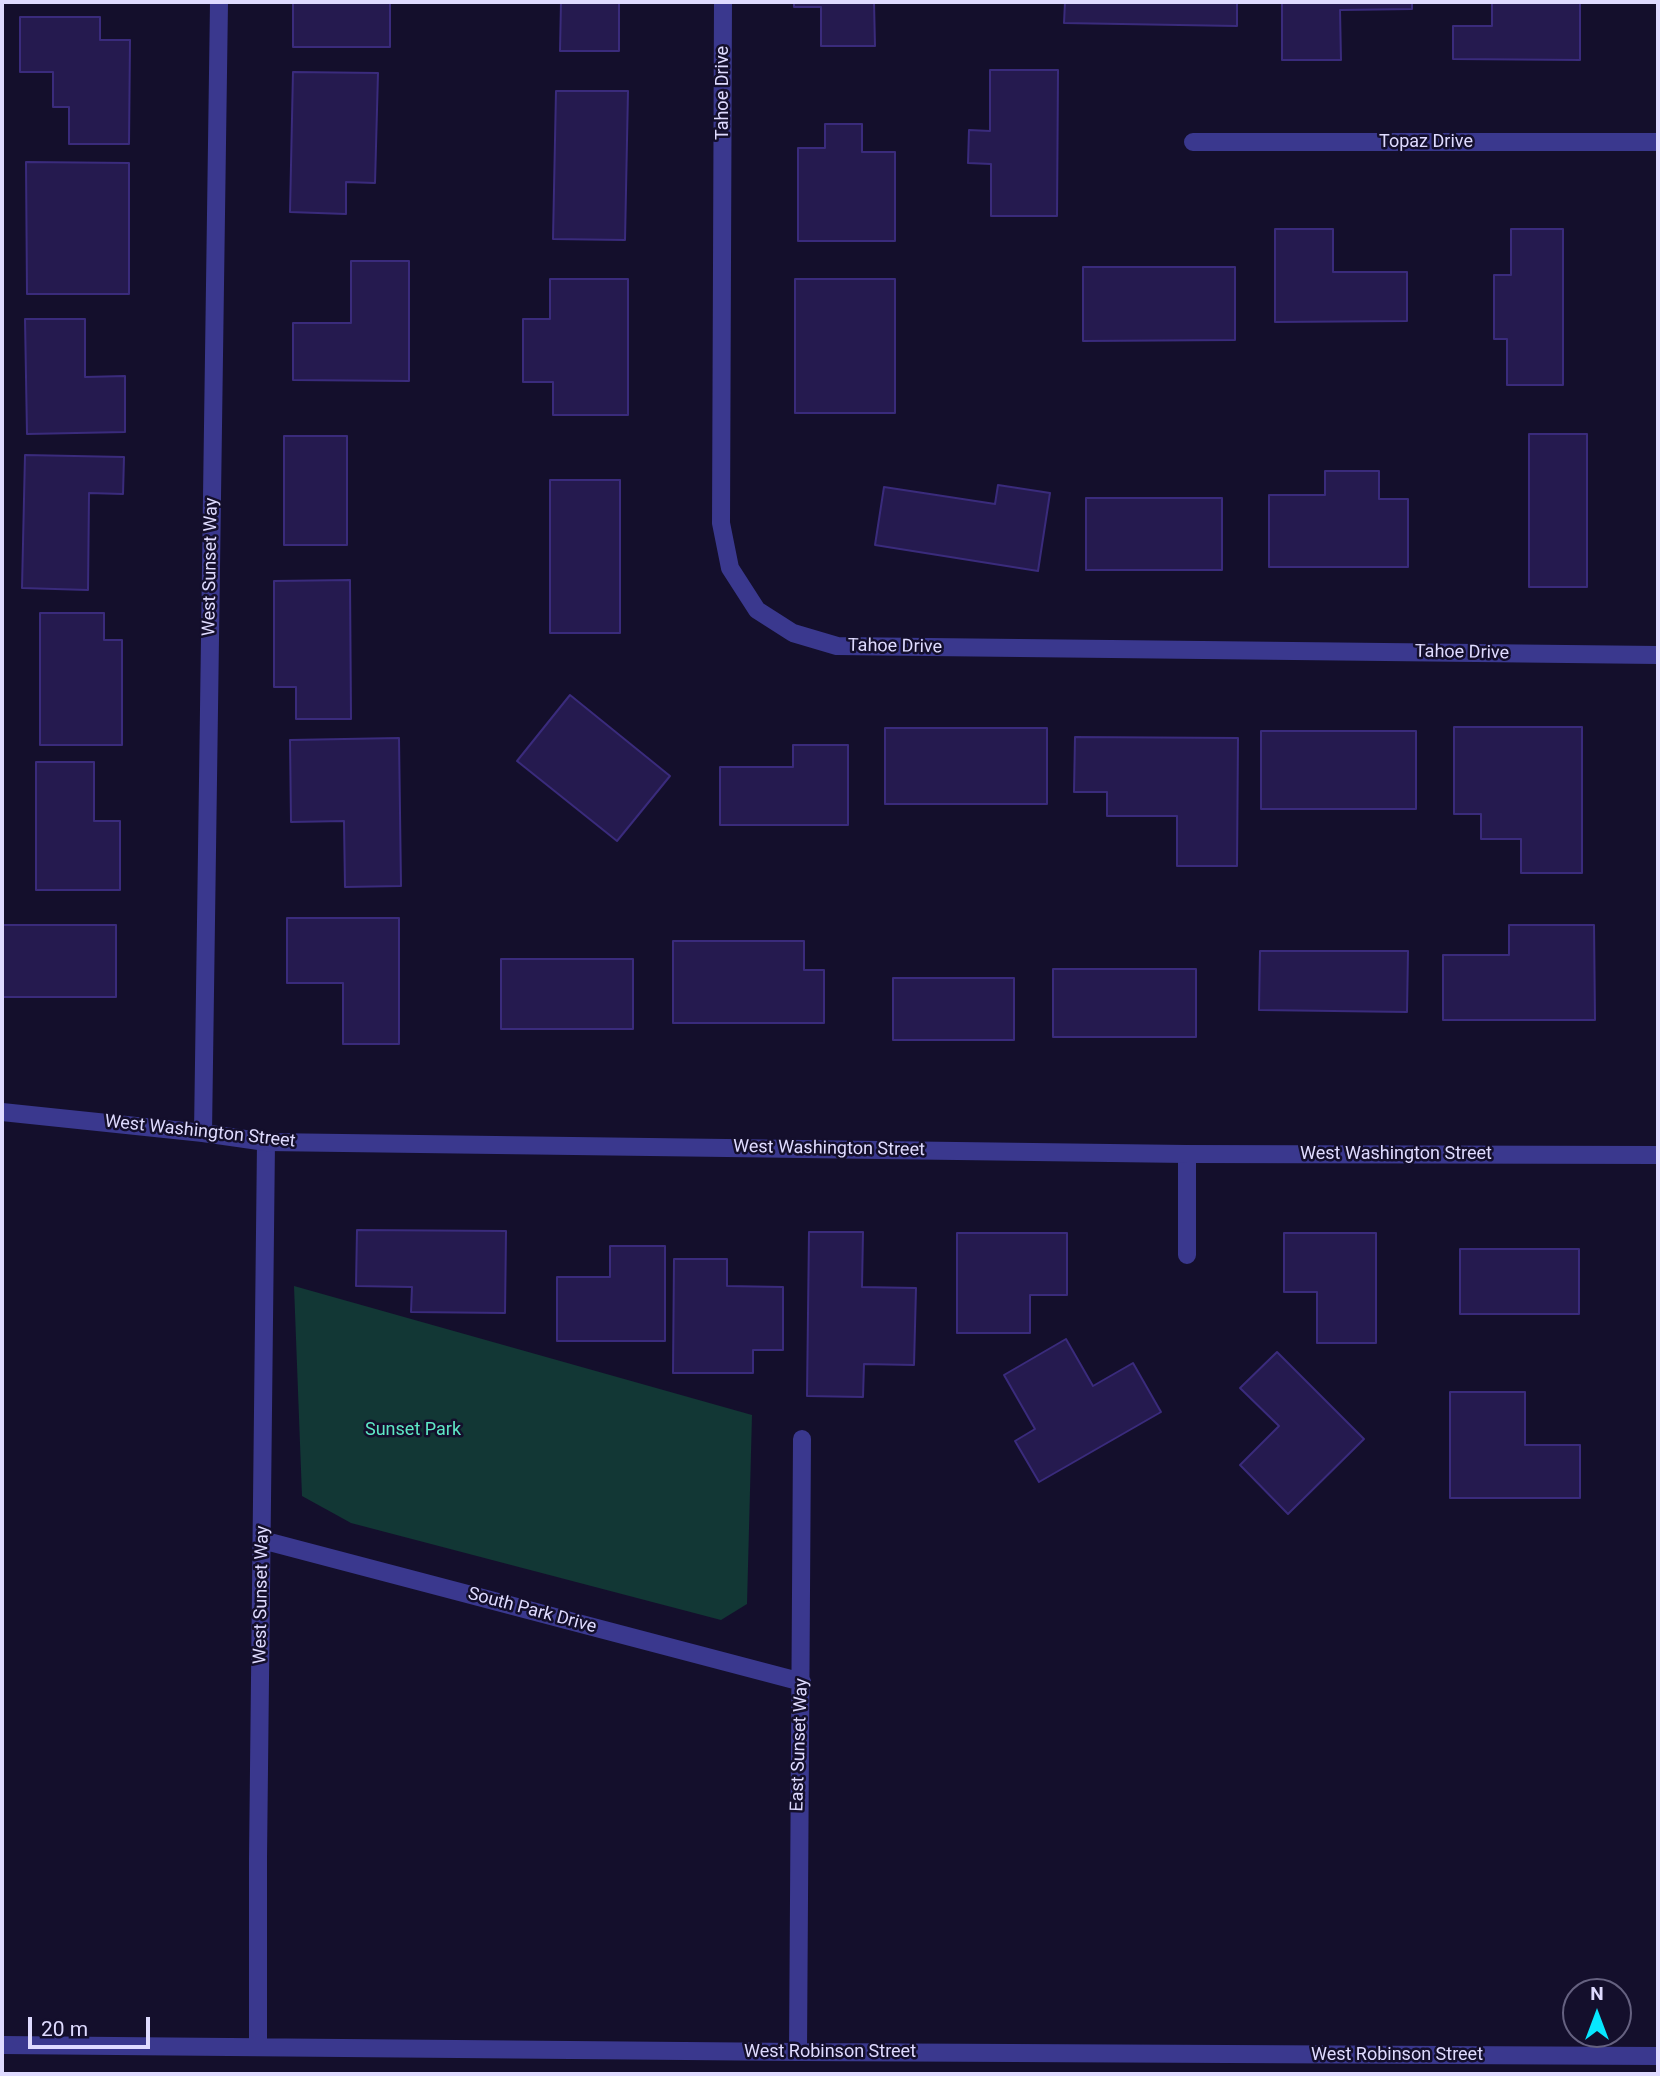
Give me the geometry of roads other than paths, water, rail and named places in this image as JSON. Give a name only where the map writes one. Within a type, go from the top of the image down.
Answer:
[{"type":"street","name":"West Sunset Way","points":[[203,1133],[219,2]]},
{"type":"street","name":"Tahoe Drive","points":[[723,2],[722,523],[730,568],[757,610],[793,633],[837,646],[1658,655]]},
{"type":"street","name":"Topaz Drive","points":[[1193,142],[1658,142]]},
{"type":"street","name":"West Washington Street","points":[[2,1112],[266,1142],[1187,1153],[1658,1155]]},
{"type":"street","name":"West Sunset Way","points":[[258,2047],[266,1142]]},
{"type":"street","points":[[1187,1153],[1187,1255]]},
{"type":"street","name":"East Sunset Way","points":[[798,2052],[802,1438]]},
{"type":"street","name":"South Park Drive","points":[[262,1540],[802,1682]]},
{"type":"street","name":"West Robinson Street","points":[[2,2045],[1658,2056]]},
{"type":"park label","name":"Sunset Park","points":[[413,1430]]}]
